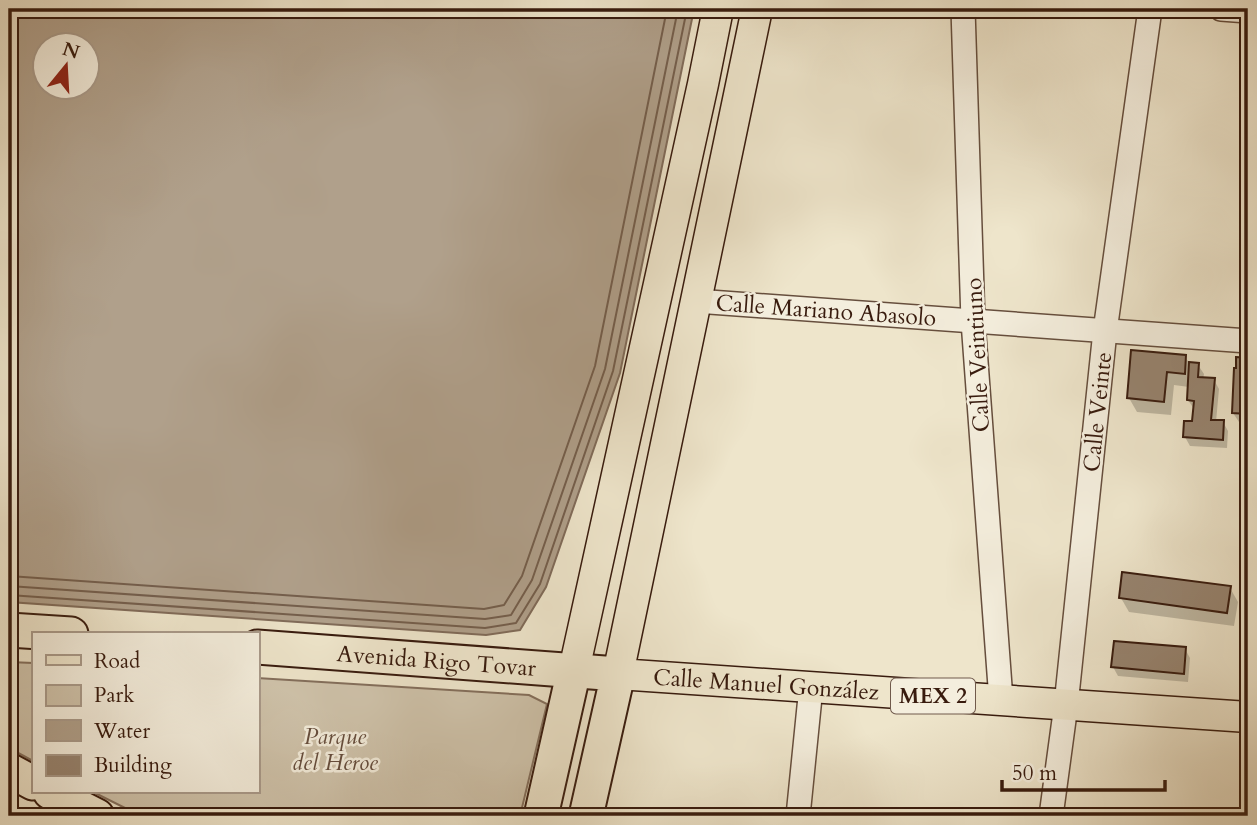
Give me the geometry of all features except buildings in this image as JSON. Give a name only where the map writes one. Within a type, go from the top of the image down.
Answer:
[{"type":"highway","points":[[9,630],[40,632]]},
{"type":"highway","name":"Avenida Rigo Tovar","points":[[259,648],[618,674]]},
{"type":"highway","points":[[541,816],[574,670]]},
{"type":"highway","points":[[586,816],[618,674]]},
{"type":"highway","points":[[9,770],[32,782]]},
{"type":"highway","points":[[54,794],[97,816]]},
{"type":"main road","points":[[574,670],[718,9]]},
{"type":"main road","points":[[618,674],[757,9]]},
{"type":"main road","name":"Calle Manuel González","points":[[618,674],[1248,717]]},
{"type":"street","name":"Calle Veintiuno","points":[[963,9],[973,321],[1001,700]]},
{"type":"street","name":"Calle Veinte","points":[[1051,816],[1066,705],[1105,331],[1150,9]]},
{"type":"street","points":[[1221,9],[1248,11]]},
{"type":"street","name":"Calle Mariano Abasolo","points":[[696,301],[1248,341]]},
{"type":"street","points":[[798,816],[811,687]]},
{"type":"green space","points":[[9,662],[32,663],[32,760],[9,748]]},
{"type":"green space","name":"Parque del Heroe","points":[[259,678],[529,695],[547,704],[520,816],[141,816],[97,794],[259,794]]},
{"type":"water","points":[[9,9],[694,9],[620,373],[546,587],[520,630],[486,635],[9,602]]}]
